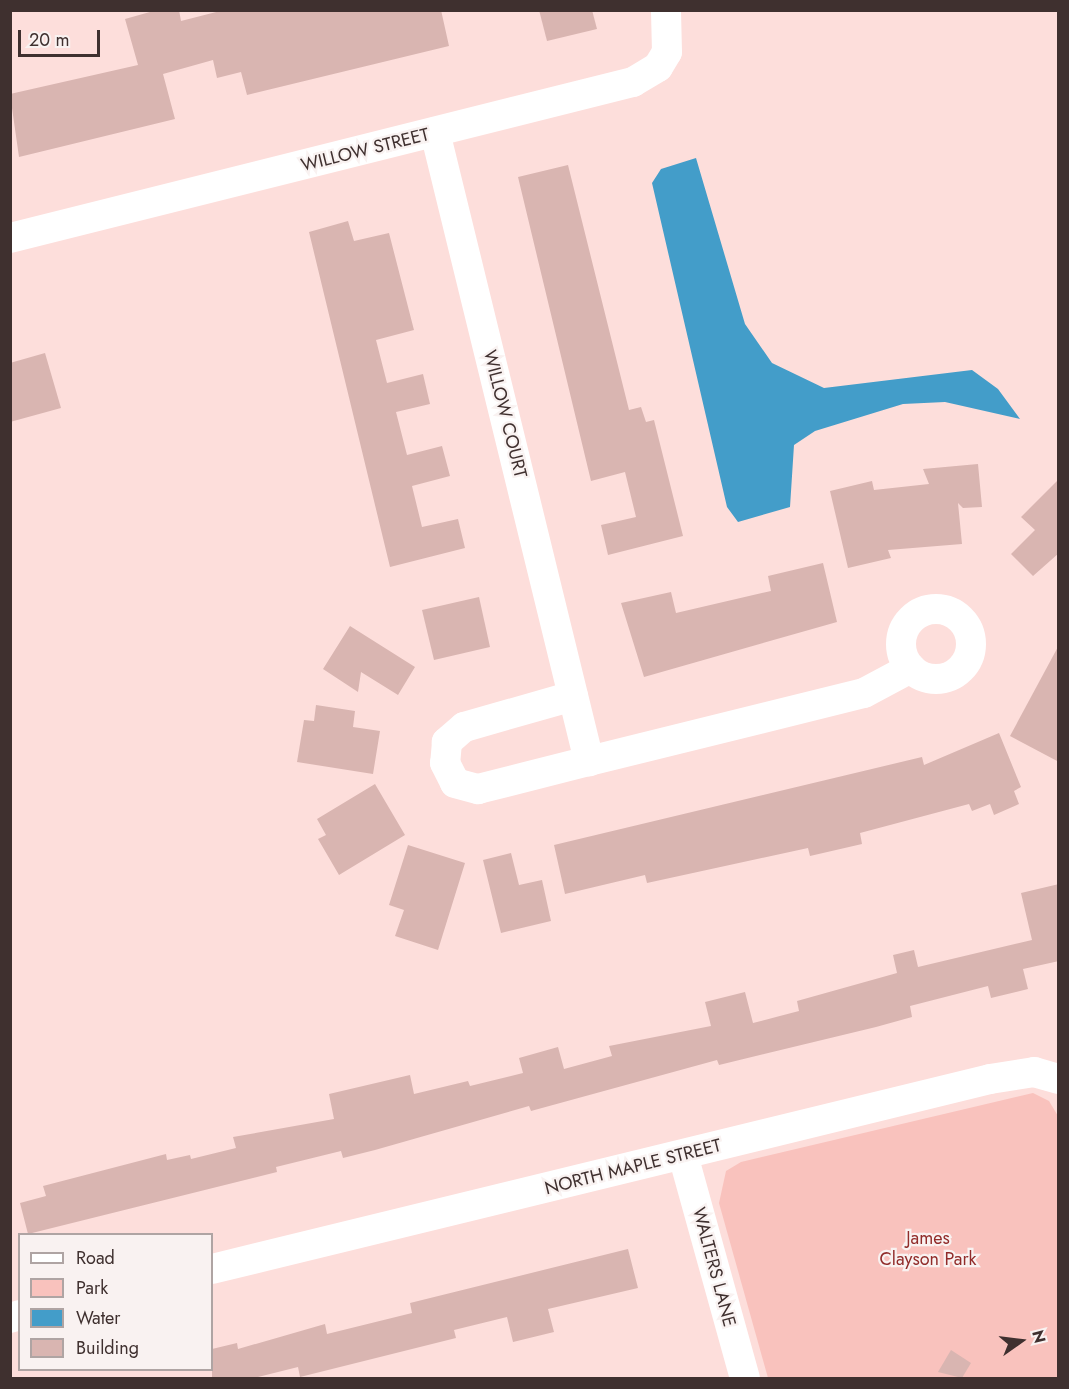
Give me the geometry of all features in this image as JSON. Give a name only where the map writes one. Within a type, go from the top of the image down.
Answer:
[{"type":"street","name":"WILLOW STREET","points":[[10,238],[643,78],[667,52],[666,10]]},
{"type":"street","name":"WILLOW COURT","points":[[435,132],[589,761]]},
{"type":"street","points":[[573,696],[464,727],[447,742],[445,763],[455,783],[478,789],[864,693],[911,668]]},
{"type":"street","name":"NORTH MAPLE STREET","points":[[213,1269],[990,1079],[1034,1072],[1057,1077]]},
{"type":"street","name":"WALTERS LANE","points":[[683,1155],[745,1378]]},
{"type":"green space","name":"James Clayson Park","points":[[1033,1093],[1049,1101],[1058,1116],[1058,1378],[768,1378],[719,1203],[726,1171],[741,1162]]},
{"type":"water","points":[[696,158],[745,324],[772,363],[824,388],[972,370],[998,389],[1020,419],[945,402],[903,404],[815,431],[794,445],[790,507],[738,522],[727,507],[652,183],[661,169]]},
{"type":"building","points":[[157,10],[179,10],[181,21],[224,10],[441,10],[449,46],[247,95],[241,72],[217,78],[213,60],[163,74],[175,119],[19,157],[10,94],[138,65],[125,19]]},
{"type":"building","points":[[539,10],[592,10],[597,29],[547,41]]},
{"type":"building","points":[[568,165],[629,410],[641,407],[646,422],[654,420],[683,536],[608,555],[601,525],[636,517],[625,472],[591,481],[518,177]]},
{"type":"building","points":[[348,221],[354,241],[389,233],[414,330],[376,340],[387,383],[423,374],[430,404],[396,412],[407,455],[442,446],[450,476],[412,486],[422,527],[458,519],[465,548],[390,567],[309,232]]},
{"type":"building","points":[[45,353],[61,408],[10,422],[10,363]]},
{"type":"building","points":[[978,464],[982,507],[963,508],[958,503],[962,544],[888,550],[891,558],[848,568],[830,491],[872,481],[874,490],[929,484],[923,469]]},
{"type":"building","points":[[1059,479],[1059,553],[1033,576],[1011,554],[1035,530],[1021,517]]},
{"type":"building","points":[[823,563],[837,622],[644,677],[621,603],[671,592],[676,613],[771,591],[768,576]]},
{"type":"building","points":[[479,597],[490,647],[434,660],[422,610]]},
{"type":"building","points":[[350,626],[415,667],[398,695],[361,672],[358,692],[323,669]]},
{"type":"building","points":[[1059,645],[1059,762],[1010,736]]},
{"type":"building","points":[[316,705],[355,711],[353,727],[380,731],[373,774],[297,762],[304,720],[314,721]]},
{"type":"building","points":[[999,733],[1021,787],[1014,791],[1019,804],[994,815],[990,804],[972,811],[969,804],[860,833],[862,844],[810,856],[808,848],[647,883],[645,875],[565,894],[554,845],[922,757],[924,765]]},
{"type":"building","points":[[375,784],[405,835],[339,875],[318,839],[326,835],[317,819]]},
{"type":"building","points":[[408,845],[465,863],[438,950],[395,936],[404,910],[389,905]]},
{"type":"building","points":[[511,853],[519,885],[542,880],[551,921],[501,933],[483,860]]},
{"type":"building","points":[[1059,884],[1059,961],[1023,969],[1028,989],[991,998],[988,986],[910,1006],[912,1017],[876,1027],[719,1065],[717,1060],[531,1111],[529,1106],[343,1158],[341,1151],[276,1167],[277,1172],[28,1233],[20,1203],[46,1196],[43,1186],[166,1154],[167,1160],[190,1155],[191,1159],[236,1148],[233,1137],[334,1119],[329,1094],[410,1075],[414,1094],[468,1081],[470,1086],[523,1073],[519,1058],[558,1047],[564,1069],[612,1056],[609,1046],[711,1026],[705,1002],[745,992],[753,1023],[799,1011],[797,1001],[897,973],[893,955],[914,950],[918,967],[1032,940],[1021,893]]},
{"type":"building","points":[[628,1249],[638,1288],[548,1309],[554,1332],[513,1342],[507,1317],[454,1330],[456,1338],[300,1377],[298,1367],[254,1378],[212,1378],[213,1349],[237,1343],[238,1349],[325,1324],[327,1334],[412,1313],[410,1303]]},
{"type":"building","points":[[951,1350],[971,1363],[962,1378],[938,1372]]}]
